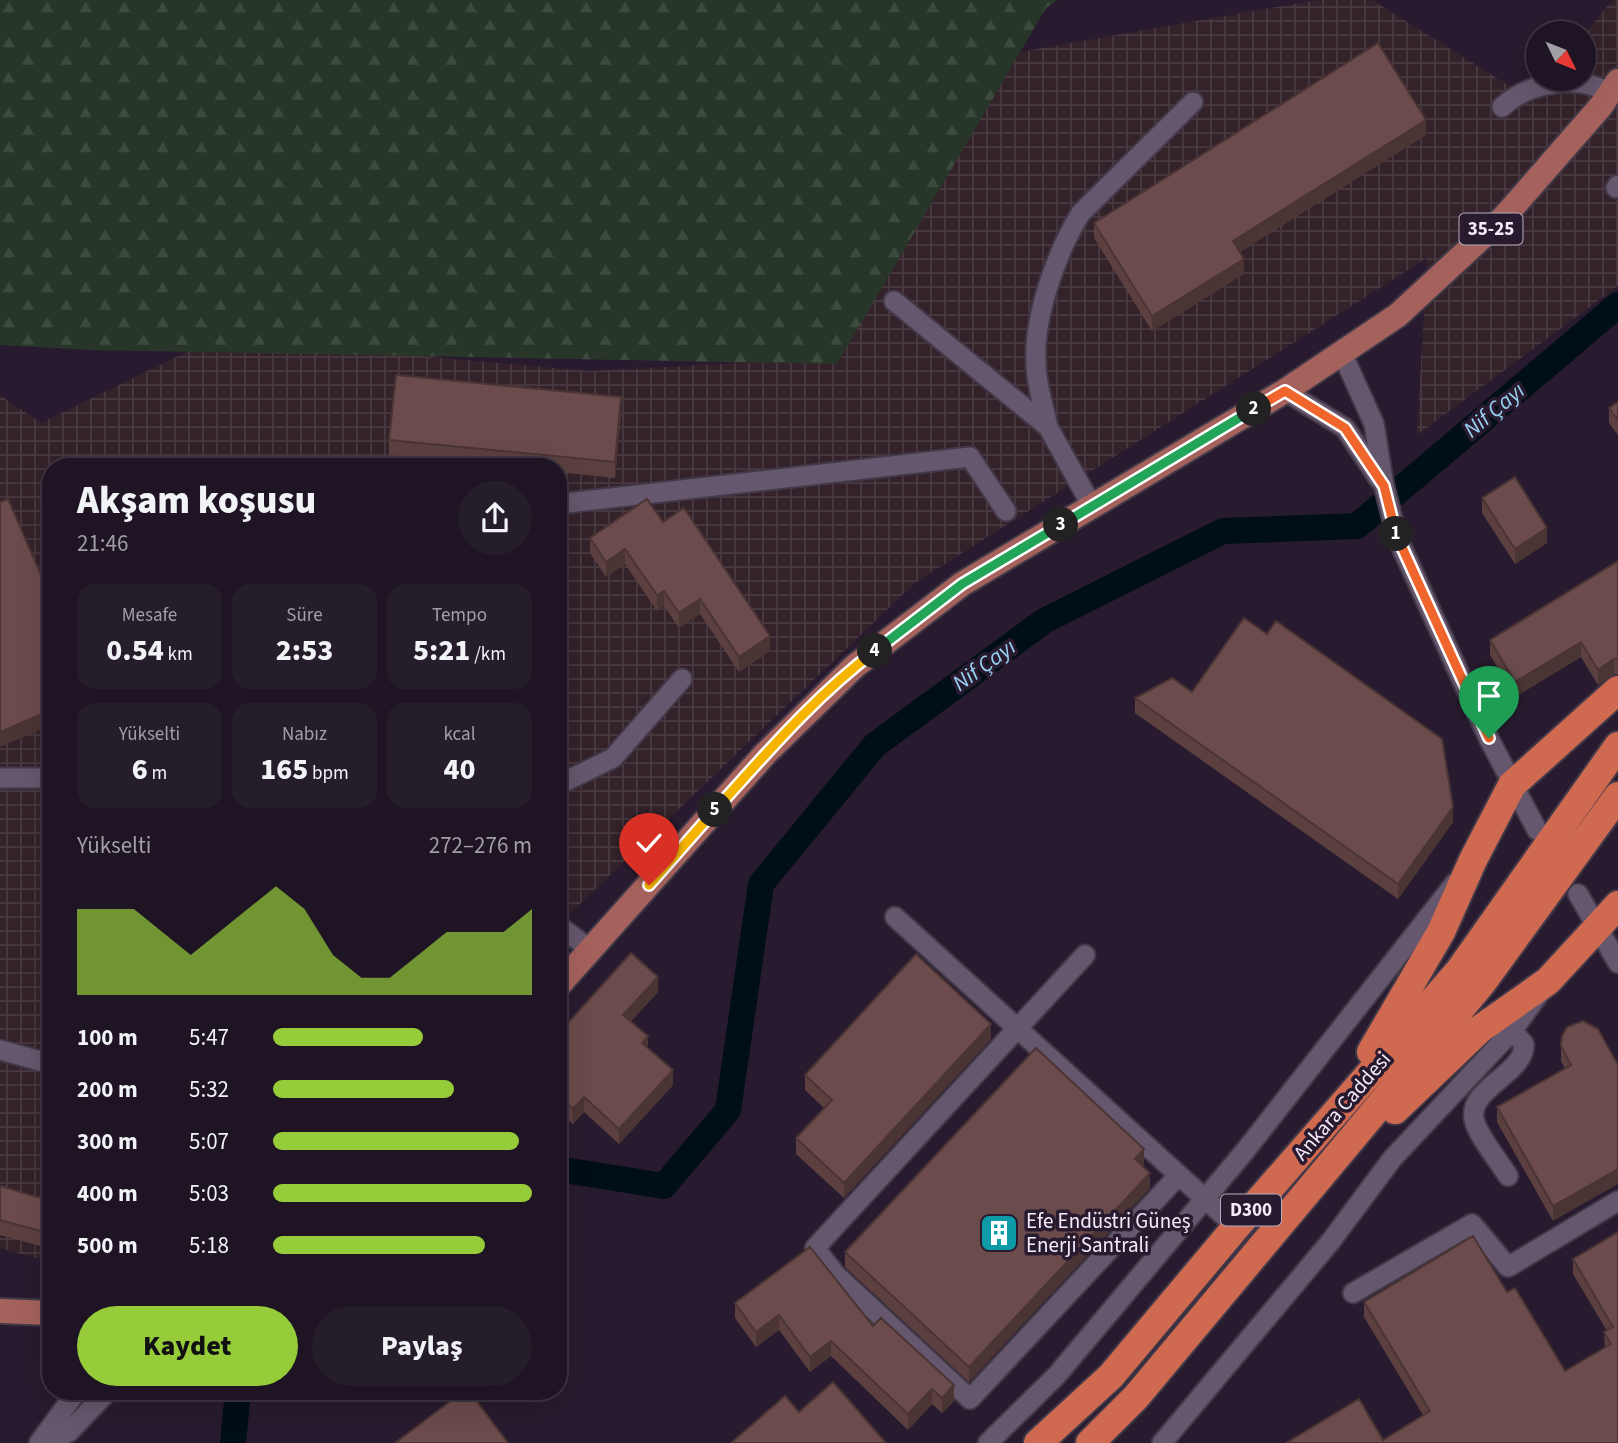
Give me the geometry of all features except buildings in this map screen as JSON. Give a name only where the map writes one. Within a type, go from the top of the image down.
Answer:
[{"type":"highway","points":[[1294,1161],[1379,1040],[1441,932],[1473,860],[1512,785],[1618,690]]},
{"type":"highway","name":"Ankara Caddesi","points":[[1038,1443],[1111,1376],[1236,1227],[1459,971],[1618,746]]},
{"type":"highway","name":"Ankara Caddesi","points":[[1090,1443],[1136,1397],[1482,983],[1618,796]]},
{"type":"highway","points":[[1296,1204],[1480,1029],[1548,981],[1618,906]]},
{"type":"main road","name":"35-25","points":[[567,976],[765,754],[855,666],[962,584],[1285,391],[1398,315],[1505,216],[1601,106],[1614,87]]},
{"type":"main road","points":[[0,1311],[42,1313]]},
{"type":"street","points":[[1502,107],[1531,88],[1573,82],[1614,87]]},
{"type":"street","points":[[1092,506],[1048,427],[1035,363],[1051,276],[1070,231],[1081,214],[1193,102]]},
{"type":"street","points":[[894,301],[1048,427]]},
{"type":"street","points":[[1342,353],[1374,424],[1384,486],[1397,537],[1512,785],[1537,830]]},
{"type":"street","points":[[1285,391],[1345,428],[1384,486]]},
{"type":"street","points":[[567,502],[970,457],[1006,511]]},
{"type":"street","points":[[567,781],[613,758],[682,679]]},
{"type":"street","points":[[0,778],[42,778]]},
{"type":"street","points":[[988,1443],[1057,1375],[1245,1152],[1473,860]]},
{"type":"street","points":[[1578,894],[1618,963]]},
{"type":"street","points":[[895,917],[1236,1227]]},
{"type":"street","points":[[567,932],[591,950]]},
{"type":"street","points":[[1085,954],[816,1248],[836,1276],[970,1399],[1179,1175]]},
{"type":"street","points":[[1162,1443],[1331,1241],[1392,1159],[1512,1031],[1548,981]]},
{"type":"street","points":[[1508,1175],[1477,1126],[1474,1111],[1478,1100],[1522,1056],[1522,1041],[1512,1031]]},
{"type":"street","points":[[0,1050],[42,1062]]},
{"type":"street","points":[[1353,1293],[1472,1224],[1507,1267],[1618,1201]]},
{"type":"street","points":[[39,1443],[71,1400]]},
{"type":"street","points":[[47,1443],[69,1432],[99,1400]]},
{"type":"shaded area","points":[[1317,0],[1372,0],[1532,100],[1539,91],[1596,91],[1596,21],[1612,0],[1618,0],[1618,286],[1417,435],[1427,258],[915,583],[567,916],[567,458],[42,458],[42,1260],[0,1248],[0,395],[41,423],[215,338],[590,371],[833,358],[1002,55]]},
{"type":"green space","points":[[0,0],[1058,0],[1046,8],[837,364],[92,350],[0,345]]},
{"type":"waterway","name":"Nif Çayı","points":[[567,1170],[664,1186],[728,1110],[761,884],[875,745],[1044,621],[1223,531],[1357,526],[1618,305]]},
{"type":"waterway","name":"Nif Çayı","points":[[233,1443],[237,1400]]},
{"type":"place","name":"Efe Endüstri Güneş Enerji Santrali","points":[[999,1233]]},
{"type":"route","points":[[649,885],[765,754],[855,666],[962,584],[1285,391],[1345,428],[1384,486],[1397,537],[1489,738]]}]
